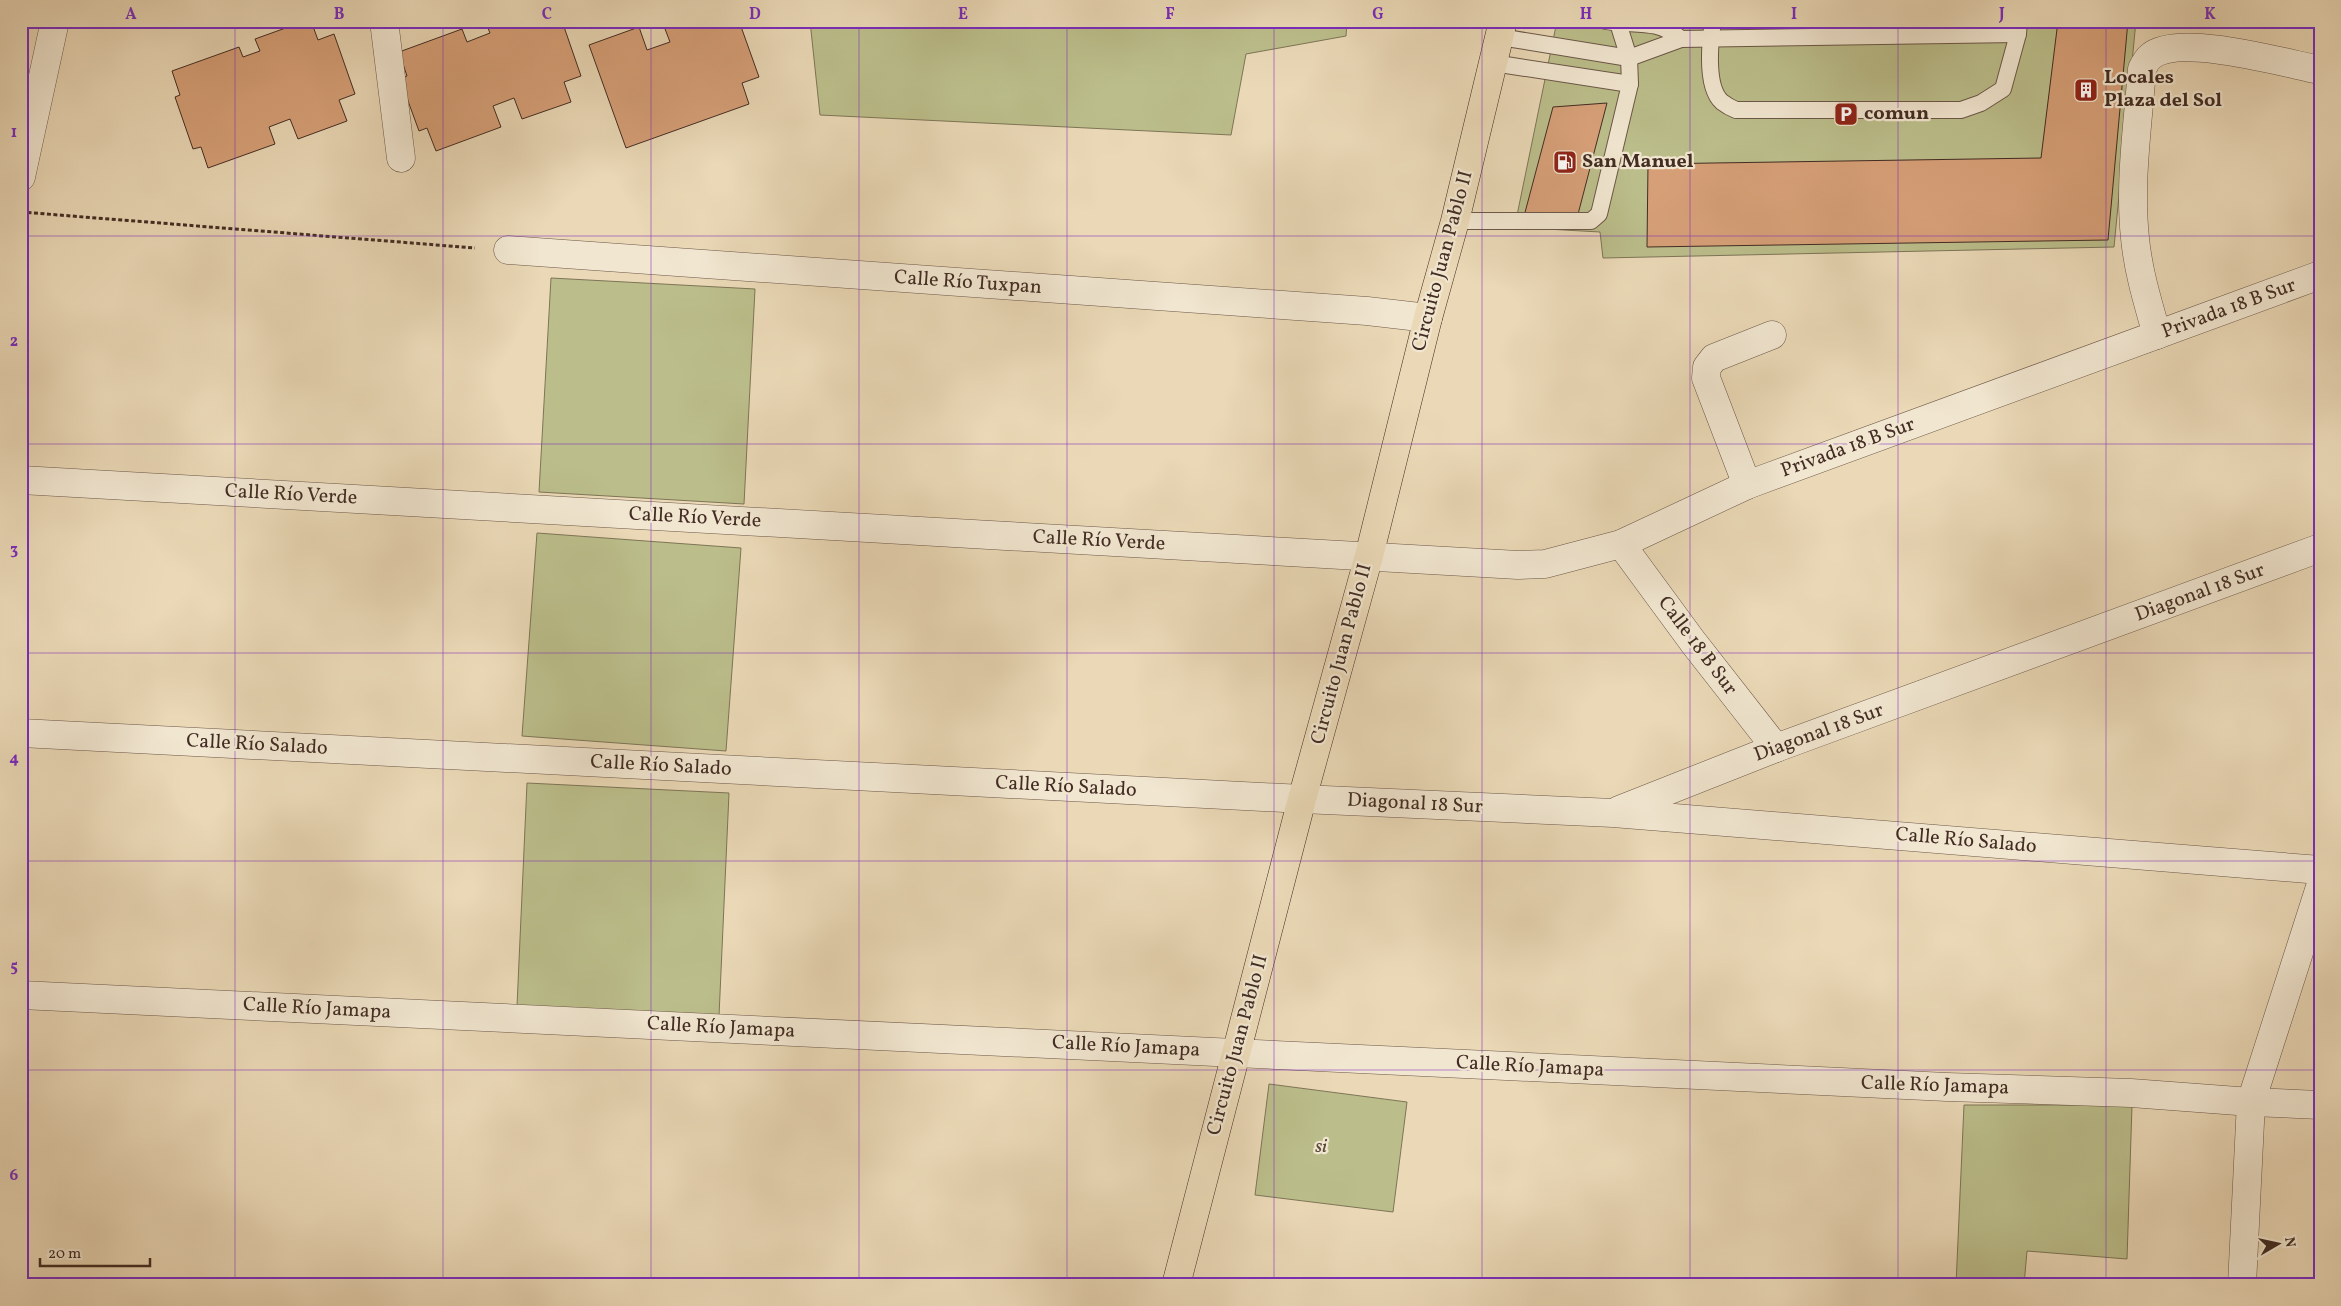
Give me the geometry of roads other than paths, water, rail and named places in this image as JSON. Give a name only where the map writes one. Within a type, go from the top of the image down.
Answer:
[{"type":"main road","name":"Circuito Juan Pablo II","points":[[1176,1285],[1302,799],[1369,556],[1499,41]]},
{"type":"street","points":[[21,177],[55,21]]},
{"type":"street","points":[[384,21],[401,158]]},
{"type":"street","points":[[2157,335],[2141,281],[2135,238],[2133,198],[2142,69],[2151,56],[2163,51],[2205,47],[2320,70]]},
{"type":"street","name":"Calle Río Tuxpan","points":[[508,250],[1357,311],[1428,318]]},
{"type":"street","name":"Privada 18 B Sur","points":[[1369,556],[1527,565],[1545,564],[1620,544],[1747,485],[2320,275]]},
{"type":"street","points":[[1747,485],[1706,378],[1706,367],[1714,358],[1772,335]]},
{"type":"street","name":"Calle Río Verde","points":[[21,480],[1369,556]]},
{"type":"street","name":"Calle 18 B Sur","points":[[1620,544],[1693,642],[1776,748]]},
{"type":"street","name":"Diagonal 18 Sur","points":[[1302,799],[1613,813],[1776,748],[2320,548]]},
{"type":"street","name":"Calle Río Salado","points":[[21,734],[1302,799]]},
{"type":"street","name":"Calle Río Salado","points":[[1613,813],[2320,870]]},
{"type":"street","points":[[2242,1285],[2251,1102],[2320,887]]},
{"type":"street","name":"Calle Río Jamapa","points":[[21,995],[1948,1087],[2130,1093],[2320,1105]]},
{"type":"lane","points":[[1499,41],[1629,58],[1681,39],[1710,40],[2019,28],[2003,89],[1981,104],[1961,110],[1736,110],[1721,102],[1711,84],[1710,40],[1713,21]]},
{"type":"lane","points":[[1455,221],[1591,221],[1595,219],[1599,214],[1630,84],[1629,58],[1612,22],[1638,22],[1655,26],[1671,31],[1681,39]]},
{"type":"lane","points":[[1499,41],[1630,84]]},
{"type":"place","name":"Locales Plaza del Sol","points":[[2086,90]]},
{"type":"place","name":"comun","points":[[1846,114]]},
{"type":"place","name":"San Manuel","points":[[1565,162]]},
{"type":"park label","name":"si","points":[[1321,1147]]}]
